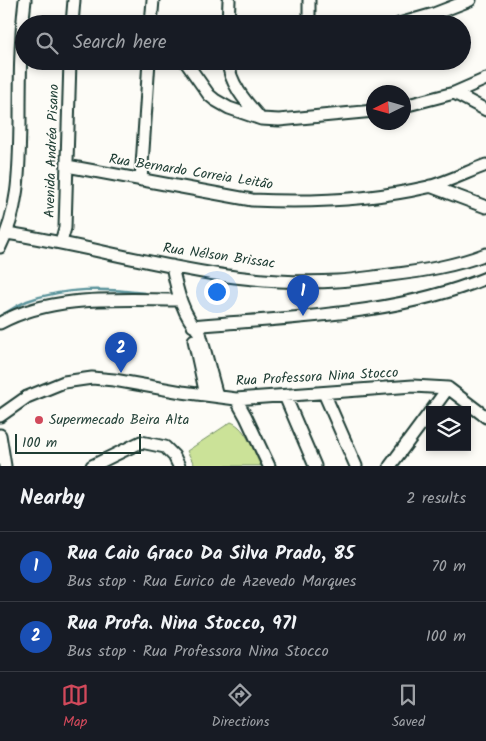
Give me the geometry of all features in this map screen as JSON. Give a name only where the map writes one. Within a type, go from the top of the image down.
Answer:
[{"type":"street","points":[[23,15],[25,0]]},
{"type":"street","points":[[73,15],[74,0]]},
{"type":"street","points":[[153,0],[154,15]]},
{"type":"street","points":[[228,15],[229,0]]},
{"type":"street","points":[[309,0],[309,15]]},
{"type":"street","points":[[430,15],[470,0]]},
{"type":"street","points":[[0,247],[7,233],[17,193],[20,70]]},
{"type":"street","name":"Avenida Andréa Pisano","points":[[61,242],[65,228],[70,70]]},
{"type":"street","points":[[141,180],[148,70]]},
{"type":"street","points":[[192,70],[215,100],[229,108],[261,119],[279,120],[366,112]]},
{"type":"street","points":[[230,70],[231,77],[245,100],[261,119]]},
{"type":"street","points":[[411,104],[454,93],[486,79]]},
{"type":"street","points":[[454,93],[486,110]]},
{"type":"street","name":"Rua Bernardo Correia Leitão","points":[[66,166],[252,200],[283,202],[382,196],[430,186],[486,165]]},
{"type":"street","points":[[430,186],[486,207]]},
{"type":"street","name":"Rua Nélson Brissac","points":[[7,233],[61,242],[125,258],[236,277],[287,281],[336,282],[415,272],[457,264],[486,254]]},
{"type":"street","points":[[172,266],[180,300],[192,326],[211,396]]},
{"type":"street","points":[[192,326],[380,307],[421,298],[486,278]]},
{"type":"street","points":[[0,323],[28,311],[60,303],[180,300]]},
{"type":"street","name":"Rua Professora Nina Stocco","points":[[0,416],[27,397],[64,382],[92,378],[236,398],[413,386],[448,388]]},
{"type":"street","points":[[435,406],[448,388],[486,417]]},
{"type":"street","points":[[324,393],[356,466]]},
{"type":"street","points":[[286,396],[315,466]]},
{"type":"street","points":[[236,398],[269,466]]},
{"type":"street","points":[[390,466],[426,418]]},
{"type":"street","points":[[0,435],[5,466]]},
{"type":"street","points":[[92,466],[141,442],[165,446],[174,456],[179,466]]},
{"type":"green space","points":[[231,422],[241,429],[261,466],[195,466],[187,451]]},
{"type":"waterway","points":[[0,316],[27,301],[56,293],[86,290],[145,293]]},
{"type":"place","name":"Rua Caio Graco Da Silva Prado, 85","points":[[303,316]]},
{"type":"place","name":"Rua Profa. Nina Stocco, 971","points":[[121,373]]},
{"type":"place","name":"Supermecado Beira Alta","points":[[39,420]]}]
